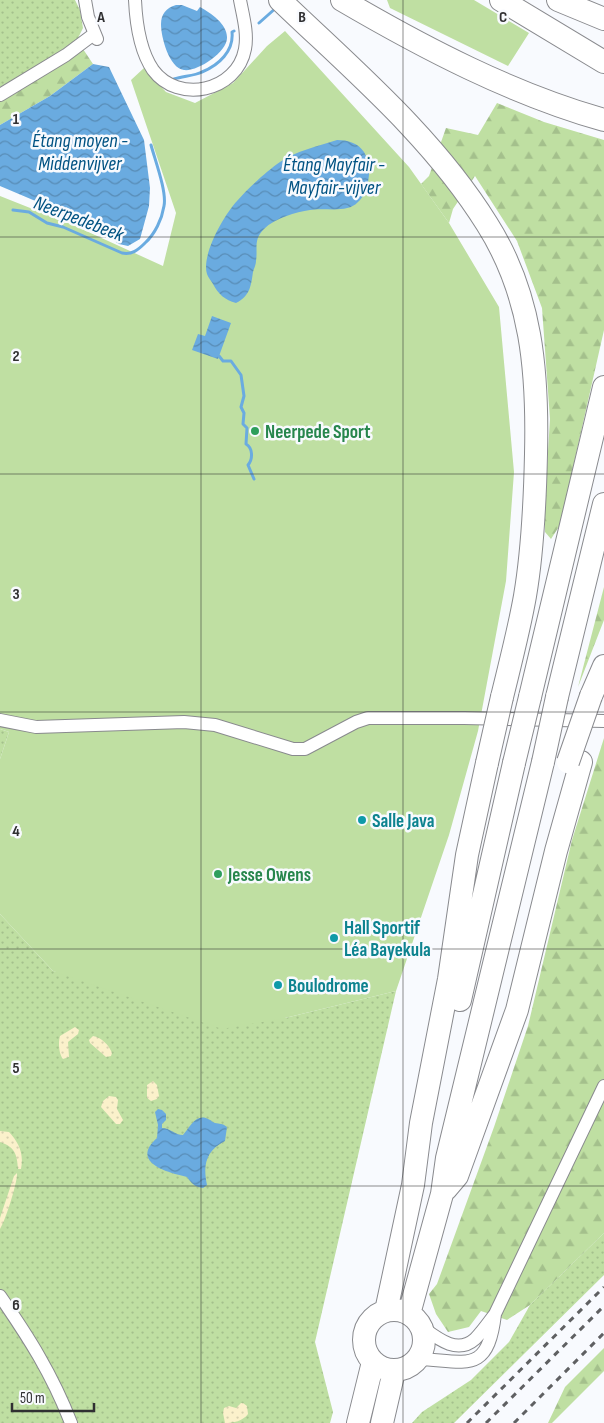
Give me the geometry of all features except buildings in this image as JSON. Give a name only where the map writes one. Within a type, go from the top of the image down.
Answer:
[{"type":"highway","points":[[280,0],[424,140],[455,177],[488,226],[510,267],[525,313],[534,356],[537,411],[535,486],[530,556],[520,621],[467,855],[449,979],[421,1123],[413,1185]]},
{"type":"highway","points":[[342,0],[417,43],[480,73],[523,91],[604,120]]},
{"type":"highway","points":[[501,0],[604,62]]},
{"type":"highway","points":[[558,0],[602,17]]},
{"type":"highway","points":[[386,1311],[413,1185],[430,1127],[514,762],[604,387]]},
{"type":"highway","points":[[416,1320],[442,1194],[447,1158],[604,504]]},
{"type":"highway","points":[[442,1194],[457,1176],[488,1088],[545,849],[598,698],[604,666]]},
{"type":"highway","points":[[398,1310],[416,1320],[425,1338],[423,1349],[413,1364],[404,1369],[394,1371],[382,1368],[373,1362],[367,1354],[364,1343],[365,1331],[378,1314],[398,1310]]},
{"type":"highway","points":[[358,1423],[373,1362]]},
{"type":"highway","points":[[382,1423],[394,1371]]},
{"type":"street","points":[[0,95],[96,37],[85,0]]},
{"type":"street","points":[[135,0],[145,56],[153,70],[172,86],[194,91],[222,82],[240,64],[245,50],[246,34],[240,0]]},
{"type":"street","points":[[0,720],[36,727],[184,722],[215,725],[293,749],[305,749],[356,722],[368,718],[604,721]]},
{"type":"street","points":[[416,1320],[442,1341],[454,1346],[464,1345],[474,1340],[496,1314],[604,1086]]},
{"type":"street","points":[[0,1296],[36,1349],[50,1374],[70,1423]]},
{"type":"street","points":[[418,1359],[462,1363],[472,1361],[481,1355],[493,1335],[496,1314]]},
{"type":"green space","points":[[0,0],[75,0],[80,10],[83,28],[77,40],[27,74],[0,87]]},
{"type":"green space","points":[[387,0],[474,0],[529,33],[508,66],[390,8]]},
{"type":"green space","name":"Neerpede Sport","points":[[285,31],[409,167],[449,223],[499,307],[514,472],[506,581],[478,731],[449,835],[396,991],[285,1018],[222,1029],[53,971],[0,914],[0,759],[9,732],[0,729],[0,196],[73,225],[163,266],[176,213],[131,80],[144,68],[166,92],[195,103],[233,83],[267,46]]},
{"type":"green space","points":[[77,40],[93,64],[50,96],[0,125],[0,87],[27,74]]},
{"type":"green space","points":[[497,103],[544,122],[604,140],[604,330],[560,525],[551,539],[545,532],[550,419],[542,308],[517,241],[475,176],[453,209],[449,223],[421,184],[429,176],[446,128],[478,135]]},
{"type":"green space","points":[[604,587],[604,620],[578,687]]},
{"type":"green space","points":[[0,729],[9,732],[0,759]]},
{"type":"green space","points":[[604,738],[604,1233],[530,1305],[507,1320],[481,1311],[469,1327],[448,1332],[436,1314],[429,1294],[437,1284],[494,1127],[528,1026],[572,840]]},
{"type":"green space","points":[[0,914],[53,971],[285,1018],[396,991],[315,1342],[333,1412],[330,1423],[0,1423]]},
{"type":"green space","points":[[604,1233],[604,1275],[454,1423],[412,1423],[422,1412],[471,1380],[509,1342],[530,1305]]},
{"type":"green space","points":[[604,1348],[604,1371],[552,1423],[548,1423],[565,1387]]},
{"type":"sand","points":[[75,1027],[79,1030],[78,1034],[68,1042],[69,1057],[63,1059],[59,1048],[60,1036]]},
{"type":"sand","points":[[93,1036],[107,1044],[112,1053],[111,1056],[106,1057],[90,1043],[89,1040]]},
{"type":"sand","points":[[153,1081],[157,1085],[159,1096],[151,1101],[147,1098],[147,1085]]},
{"type":"sand","points":[[109,1096],[116,1097],[118,1100],[117,1109],[123,1120],[120,1124],[116,1124],[101,1107],[103,1101]]},
{"type":"sand","points":[[0,1131],[9,1132],[16,1140],[22,1158],[21,1169],[18,1169],[16,1155],[12,1149],[0,1142]]},
{"type":"sand","points":[[17,1173],[11,1201],[0,1229],[0,1218],[14,1176]]},
{"type":"sand","points":[[241,1403],[247,1406],[248,1414],[238,1421],[225,1423],[224,1408],[229,1406],[236,1408]]},
{"type":"water","points":[[182,5],[197,11],[200,7],[218,19],[226,32],[226,43],[223,49],[211,60],[190,70],[184,70],[174,64],[162,36],[161,20],[163,14],[169,8]]},
{"type":"water","name":"Étang moyen - Middenvijver","points":[[93,64],[109,67],[144,140],[150,188],[149,206],[140,239],[128,246],[119,244],[59,211],[0,186],[0,125],[50,96]]},
{"type":"water","name":"Étang Mayfair - Mayfair-vijver","points":[[337,140],[356,144],[366,156],[369,174],[362,198],[348,208],[304,211],[286,216],[269,225],[258,237],[256,264],[247,294],[236,303],[222,296],[207,274],[207,257],[220,225],[232,207],[269,170],[286,158]]},
{"type":"water","points":[[212,316],[231,323],[218,359],[192,350],[198,334],[205,336]]},
{"type":"water","points":[[158,1109],[166,1114],[166,1120],[162,1124],[162,1128],[180,1135],[183,1135],[200,1118],[208,1119],[227,1127],[225,1141],[209,1154],[205,1172],[207,1185],[203,1188],[194,1185],[187,1177],[162,1169],[149,1160],[147,1154],[157,1138],[158,1125],[155,1112]]},
{"type":"waterway","name":"Neerpedebeek","points":[[259,23],[277,7]]},
{"type":"waterway","name":"Neerpedebeek","points":[[174,79],[199,73],[214,65],[228,51],[231,45],[232,32],[234,31]]},
{"type":"waterway","name":"Neerpedebeek","points":[[13,210],[29,212],[47,223],[63,227],[122,253],[135,251],[155,231],[162,216],[164,206],[162,185],[151,145]]},
{"type":"waterway","points":[[219,356],[223,361],[231,361],[241,375],[244,396],[241,407],[244,413],[243,424],[247,428],[246,444],[252,454],[248,465],[254,479]]},
{"type":"railway","points":[[467,1423],[604,1287]]},
{"type":"railway","points":[[486,1423],[604,1306]]},
{"type":"railway","points":[[514,1423],[604,1333]]},
{"type":"place","name":"Neerpede Sport","points":[[255,431]]},
{"type":"place","name":"Salle Java","points":[[362,820]]},
{"type":"place","name":"Jesse Owens","points":[[218,874]]},
{"type":"place","name":"Hall Sportif Léa Bayekula","points":[[334,938]]},
{"type":"place","name":"Boulodrome","points":[[278,985]]}]
